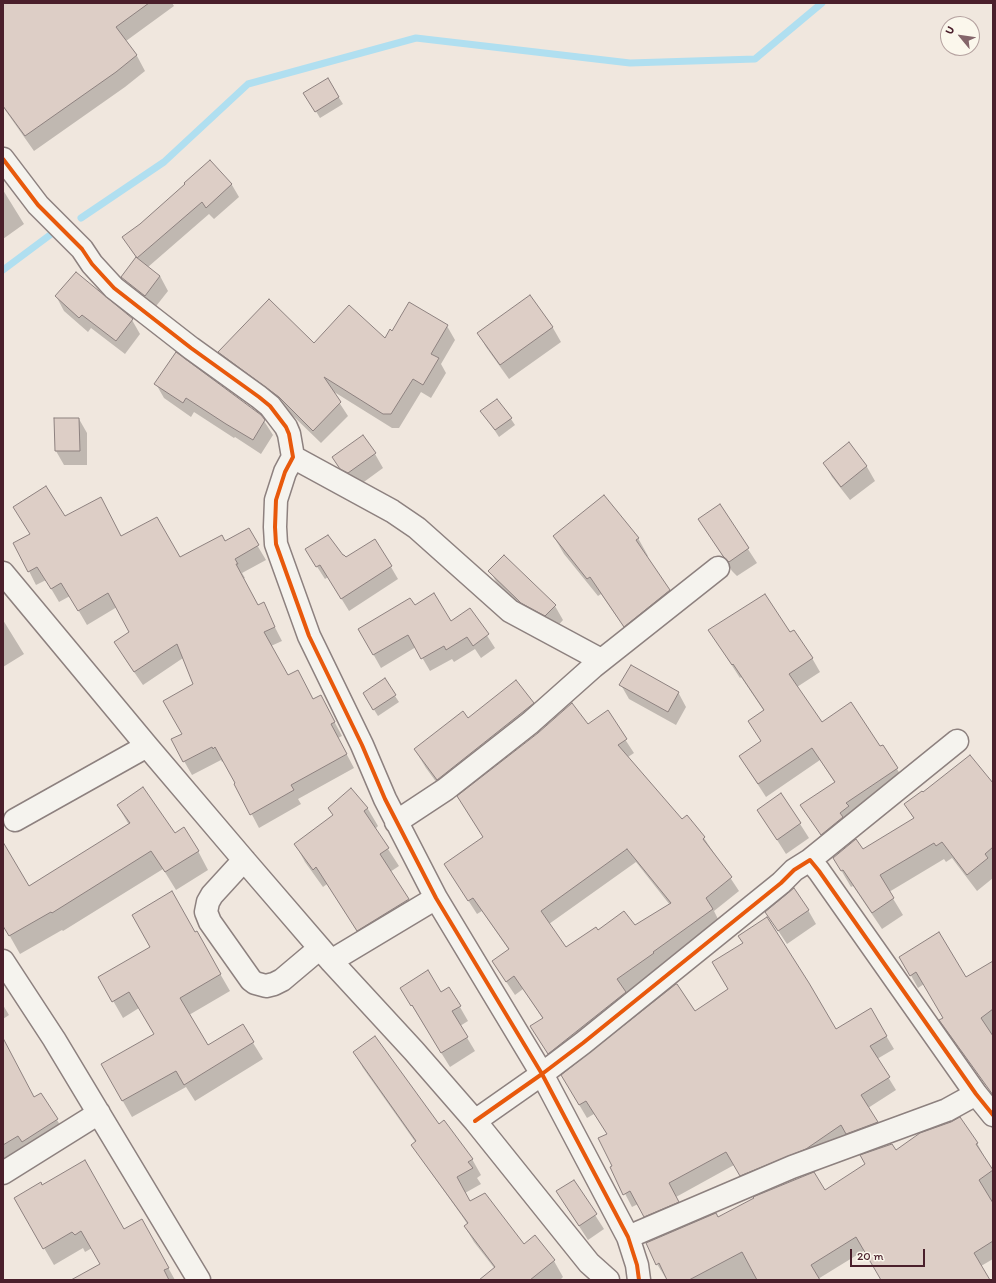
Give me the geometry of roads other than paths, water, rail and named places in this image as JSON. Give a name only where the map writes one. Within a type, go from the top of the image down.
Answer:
[{"type":"street","points":[[6,162],[38,205],[82,249],[92,264],[114,288],[191,348],[270,406],[286,427],[289,434],[289,464],[276,500],[276,544],[309,636],[362,745],[396,822],[436,898],[542,1074],[628,1237],[637,1265],[639,1280]]},
{"type":"street","points":[[289,464],[392,511],[417,528],[510,611],[597,664]]},
{"type":"street","points":[[396,822],[446,789],[530,723],[570,686],[718,568]]},
{"type":"street","points":[[5,578],[326,955],[414,1051],[475,1121],[589,1263],[608,1280]]},
{"type":"street","points":[[475,1121],[583,1043],[958,741]]},
{"type":"street","points":[[14,820],[147,746]]},
{"type":"street","points":[[244,860],[212,895],[208,902],[206,912],[210,922],[251,980],[255,983],[266,986],[282,980],[326,955],[436,898]]},
{"type":"street","points":[[795,871],[819,871],[963,1101],[993,1115]]},
{"type":"street","points":[[3,961],[54,1039],[199,1280]]},
{"type":"street","points":[[628,1237],[792,1167],[963,1101]]},
{"type":"street","points":[[3,1172],[98,1113]]},
{"type":"waterway","points":[[81,218],[164,162],[248,84],[416,38],[630,63],[755,59],[822,3]]},
{"type":"waterway","points":[[3,270],[54,232]]}]
